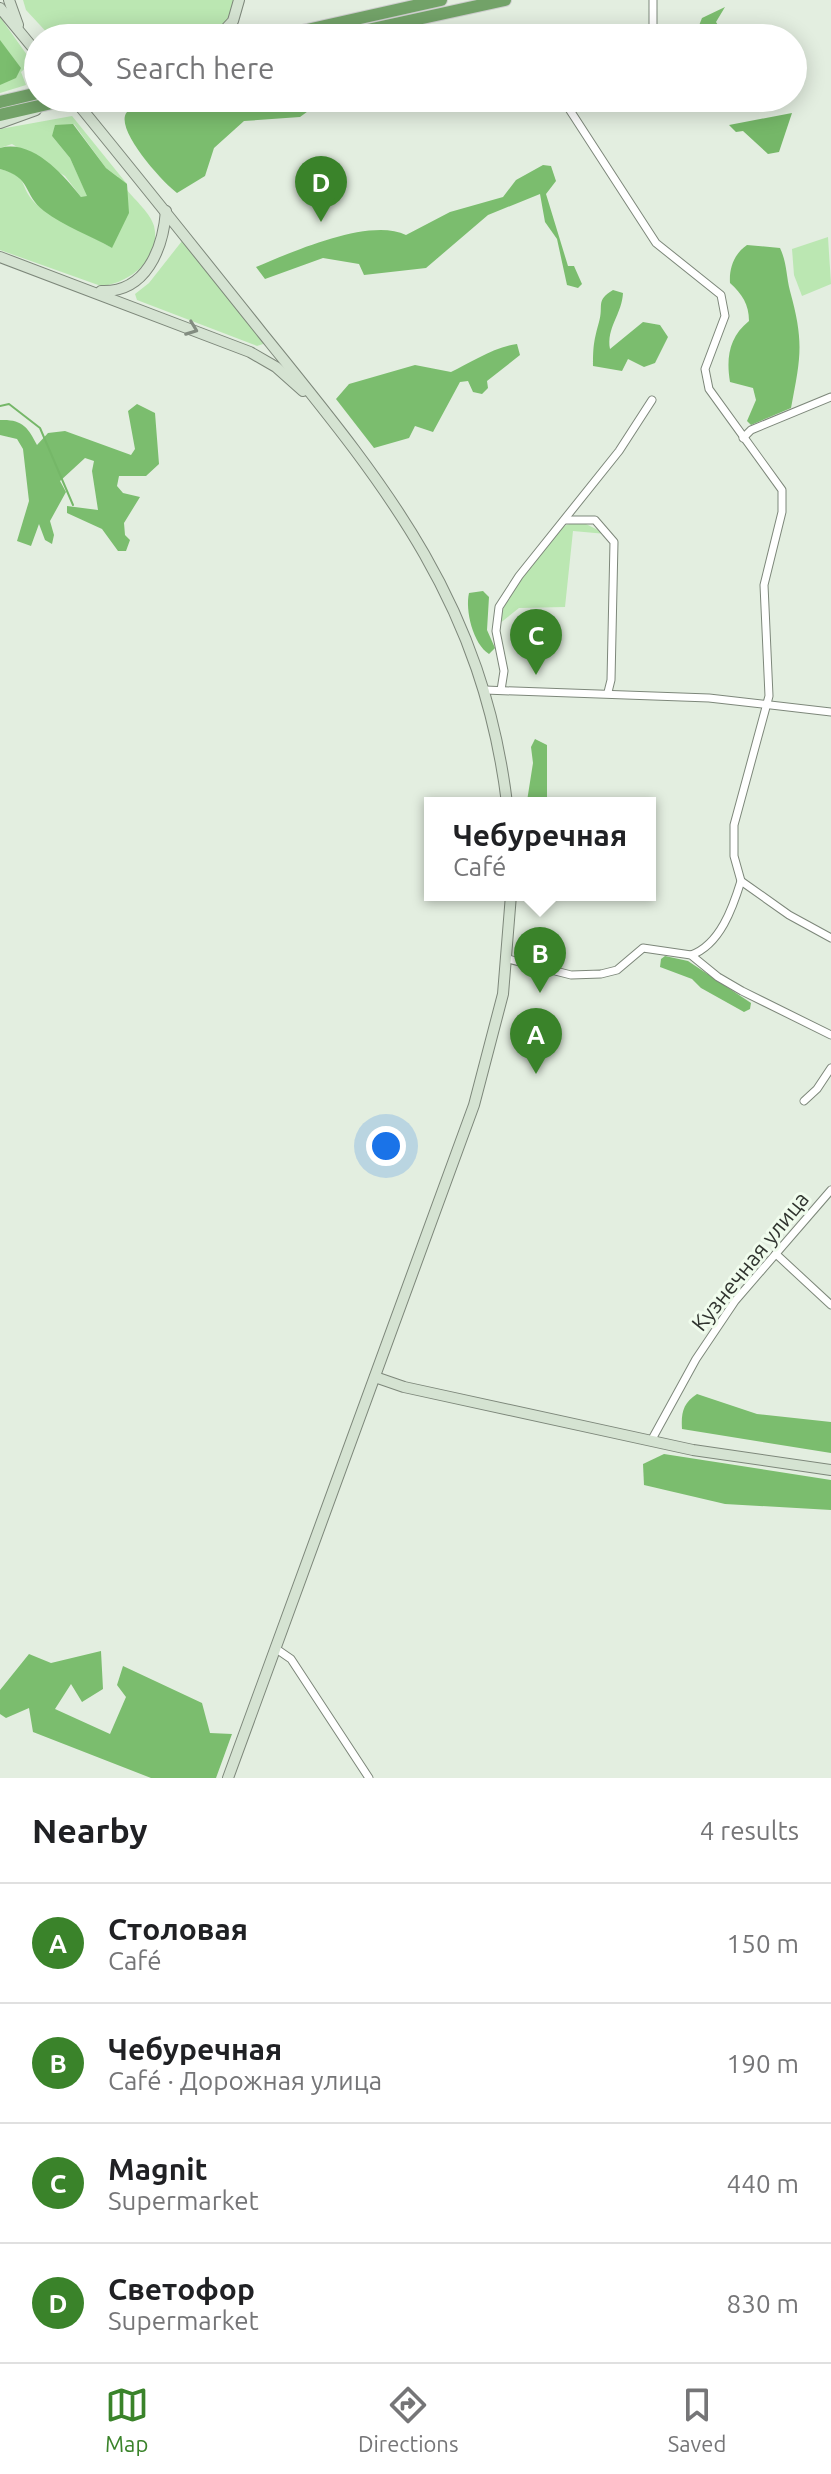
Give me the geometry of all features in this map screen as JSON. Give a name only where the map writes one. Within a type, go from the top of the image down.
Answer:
[{"type":"highway","points":[[334,24],[441,0]]},
{"type":"highway","points":[[395,24],[505,0]]},
{"type":"highway","points":[[0,102],[24,96]]},
{"type":"highway","points":[[0,115],[24,109]]},
{"type":"main road","points":[[9,0],[22,34]]},
{"type":"main road","points":[[230,24],[239,0]]},
{"type":"main road","points":[[0,8],[24,36]]},
{"type":"main road","points":[[0,123],[29,112]]},
{"type":"main road","points":[[85,112],[392,497],[425,551],[465,631],[485,690],[506,797]]},
{"type":"main road","points":[[87,289],[121,288],[144,272],[161,244],[166,211]]},
{"type":"main road","points":[[0,257],[259,356],[321,404]]},
{"type":"main road","points":[[228,1778],[474,1105],[497,1023],[508,959],[511,901]]},
{"type":"main road","points":[[375,1377],[404,1387],[651,1441],[831,1470]]},
{"type":"street","points":[[653,0],[653,24]]},
{"type":"street","points":[[572,112],[656,243],[670,259],[705,280],[721,295],[725,316],[705,369],[709,389],[782,490],[782,512],[764,585],[769,696],[734,825],[734,856],[741,881],[735,901],[715,937],[691,955]]},
{"type":"street","points":[[743,438],[751,430],[831,397]]},
{"type":"street","points":[[501,690],[504,655],[495,621],[499,607],[619,451],[652,400]]},
{"type":"street","points":[[563,521],[595,520],[613,538],[611,680],[608,692]]},
{"type":"street","points":[[485,690],[608,692],[831,712]]},
{"type":"street","points":[[741,881],[789,915],[831,938]]},
{"type":"street","points":[[508,959],[583,976],[617,970],[643,948],[691,955],[742,991],[831,1035]]},
{"type":"street","points":[[804,1101],[831,1068]]},
{"type":"street","name":"Кузнечная улица","points":[[651,1441],[696,1359],[735,1301],[831,1190]]},
{"type":"street","points":[[776,1254],[831,1305]]},
{"type":"street","points":[[275,1648],[291,1659],[369,1778]]},
{"type":"shaded area","points":[[23,0],[234,0],[226,24],[39,24],[26,10]]},
{"type":"shaded area","points":[[725,7],[717,24],[700,24],[702,18]]},
{"type":"shaded area","points":[[0,17],[24,51],[24,69],[21,72],[24,86],[0,93]]},
{"type":"shaded area","points":[[0,40],[21,68],[16,78],[0,85]]},
{"type":"shaded area","points":[[127,112],[307,112],[300,117],[244,121],[214,148],[205,176],[177,193],[142,155],[127,130]]},
{"type":"shaded area","points":[[792,113],[779,152],[768,154],[743,131],[736,132],[729,125]]},
{"type":"shaded area","points":[[72,116],[127,184],[127,190],[154,226],[153,249],[148,259],[132,275],[111,284],[101,286],[0,250],[0,169],[20,178],[29,196],[40,208],[112,248],[118,177],[106,168],[74,124],[52,136],[70,158],[88,197],[81,197],[65,176],[12,144],[0,148],[0,129]]},
{"type":"shaded area","points":[[73,124],[106,168],[127,184],[129,213],[112,248],[44,211],[18,177],[0,169],[0,148],[24,149],[46,160],[81,197],[87,196],[70,158],[52,136],[55,125]]},
{"type":"shaded area","points":[[543,165],[551,166],[556,181],[546,194],[568,266],[574,266],[582,284],[578,288],[567,285],[557,239],[545,222],[540,194],[488,215],[426,268],[364,275],[359,264],[323,258],[265,279],[256,267],[352,233],[372,230],[406,235],[450,212],[503,197],[516,180]]},
{"type":"shaded area","points":[[828,237],[831,284],[802,296],[794,275],[792,249]]},
{"type":"shaded area","points":[[182,241],[263,344],[257,346],[137,300],[135,294],[149,283]]},
{"type":"shaded area","points":[[747,245],[780,248],[800,349],[791,408],[751,425],[747,421],[756,400],[753,388],[730,382],[728,365],[733,341],[749,321],[744,300],[730,283],[733,262]]},
{"type":"shaded area","points":[[613,290],[623,293],[610,334],[610,349],[643,322],[660,325],[668,337],[655,363],[644,367],[628,359],[622,371],[593,366],[602,300]]},
{"type":"shaded area","points":[[517,344],[520,355],[487,381],[488,388],[482,394],[473,392],[468,381],[460,382],[433,432],[415,426],[409,438],[374,448],[336,399],[349,384],[415,365],[451,372],[491,352]]},
{"type":"shaded area","points":[[137,404],[155,413],[159,464],[146,476],[119,476],[117,486],[123,493],[140,497],[124,523],[125,535],[130,540],[126,551],[118,551],[102,529],[67,513],[67,506],[98,510],[92,471],[94,461],[85,458],[60,481],[66,492],[50,521],[54,535],[52,544],[45,540],[39,524],[31,546],[17,541],[29,501],[23,449],[17,439],[0,435],[0,420],[23,425],[37,445],[48,433],[65,431],[131,455],[135,449],[128,411]]},
{"type":"shaded area","points":[[582,522],[606,534],[573,531],[565,607],[519,608],[499,624],[515,587],[546,545],[565,526]]},
{"type":"shaded area","points":[[483,591],[489,597],[487,630],[495,648],[489,654],[475,635],[468,608],[469,593]]},
{"type":"shaded area","points":[[535,739],[547,745],[547,797],[528,797],[533,763],[531,747]]},
{"type":"shaded area","points":[[665,956],[688,961],[751,1003],[750,1009],[744,1012],[701,988],[692,979],[660,967],[661,959]]},
{"type":"shaded area","points":[[697,1394],[757,1414],[831,1422],[831,1453],[682,1429],[684,1409]]},
{"type":"shaded area","points":[[664,1454],[831,1480],[831,1510],[725,1504],[644,1485],[643,1464]]},
{"type":"shaded area","points":[[101,1651],[103,1689],[82,1702],[71,1684],[55,1709],[110,1734],[126,1697],[117,1685],[123,1666],[202,1703],[210,1733],[232,1734],[216,1778],[151,1778],[33,1732],[29,1708],[6,1718],[0,1714],[0,1690],[29,1654],[51,1663]]},
{"type":"waterway","points":[[0,406],[9,404],[40,428],[73,505]]},
{"type":"place","name":"Светофор","points":[[321,222]]},
{"type":"place","name":"Magnit","points":[[536,675]]},
{"type":"place","name":"Чебуречная","points":[[540,993]]},
{"type":"place","name":"Столовая","points":[[536,1074]]}]
